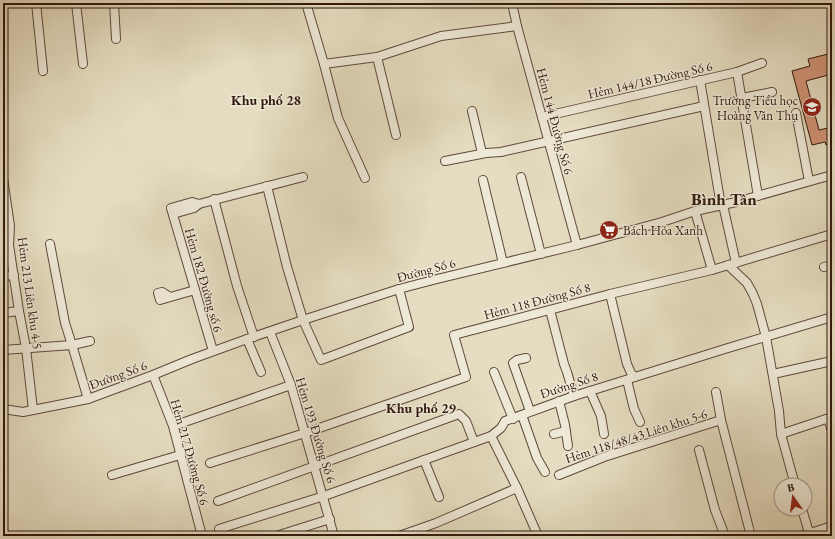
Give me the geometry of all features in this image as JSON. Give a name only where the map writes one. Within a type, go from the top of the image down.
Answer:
[{"type":"street","points":[[36,3],[43,71]]},
{"type":"street","points":[[76,3],[83,64]]},
{"type":"street","points":[[114,3],[116,39]]},
{"type":"street","points":[[306,3],[338,118],[365,178]]},
{"type":"street","name":"Hẻm 144 Đường Số 6","points":[[512,3],[576,245]]},
{"type":"street","points":[[324,64],[377,57],[441,36],[517,26]]},
{"type":"street","points":[[377,57],[396,135]]},
{"type":"street","name":"Hẻm 144/18 Đường Số 6","points":[[542,117],[737,72],[762,63]]},
{"type":"street","points":[[737,72],[758,196]]},
{"type":"street","points":[[700,80],[732,264],[747,283],[753,294],[766,337],[773,374],[781,434],[793,477]]},
{"type":"street","points":[[742,98],[772,92]]},
{"type":"street","points":[[445,161],[501,152],[704,106]]},
{"type":"street","points":[[472,111],[482,154]]},
{"type":"street","points":[[796,113],[809,182]]},
{"type":"street","name":"Đường Số 6","points":[[3,409],[24,412],[88,399],[154,375],[213,351],[399,289],[576,245],[662,222],[695,210],[722,206],[832,175]]},
{"type":"street","points":[[261,372],[214,199],[303,177]]},
{"type":"street","points":[[521,177],[541,254]]},
{"type":"street","name":"Hẻm 213 Liên khu 4-5","points":[[3,178],[10,226],[6,246],[14,275],[26,348],[33,410]]},
{"type":"street","points":[[483,180],[503,264]]},
{"type":"street","points":[[267,186],[287,267],[303,320],[321,360],[409,327],[399,289]]},
{"type":"street","name":"Hẻm 182 Đường số 6","points":[[213,351],[173,214],[194,208],[199,204],[214,199]]},
{"type":"street","points":[[695,210],[712,270]]},
{"type":"street","name":"Hẻm 118 Đường Số 8","points":[[305,433],[466,377],[454,334],[610,294],[712,270],[832,234]]},
{"type":"street","points":[[50,244],[65,324],[88,399]]},
{"type":"street","points":[[3,276],[14,275]]},
{"type":"street","points":[[170,297],[195,290]]},
{"type":"street","points":[[610,294],[627,364],[631,373],[634,409],[640,422]]},
{"type":"street","points":[[550,310],[574,396]]},
{"type":"street","points":[[3,312],[19,311]]},
{"type":"street","name":"Đường Số 8","points":[[219,529],[324,496],[491,436],[501,428],[505,421],[558,401],[832,317]]},
{"type":"street","name":"Hẻm 193 Đường Số 6","points":[[270,332],[291,385],[324,496],[334,536]]},
{"type":"street","points":[[3,350],[72,345],[90,341]]},
{"type":"street","points":[[526,358],[517,360],[513,363],[530,411]]},
{"type":"street","points":[[773,374],[832,362]]},
{"type":"street","points":[[494,372],[513,419]]},
{"type":"street","name":"Hẻm 217 Đường Số 6","points":[[154,375],[172,426],[202,536]]},
{"type":"street","points":[[172,426],[291,385]]},
{"type":"street","points":[[590,391],[601,416],[604,434]]},
{"type":"street","points":[[716,392],[721,420],[751,536]]},
{"type":"street","points":[[558,401],[566,430],[568,446]]},
{"type":"street","points":[[218,501],[458,414],[466,421],[474,442]]},
{"type":"street","points":[[522,415],[532,448],[545,472]]},
{"type":"street","points":[[781,434],[830,418],[832,431]]},
{"type":"street","name":"Hẻm 118/48/43 Liên khu 5-6","points":[[559,475],[604,457],[721,420]]},
{"type":"street","points":[[554,434],[566,430]]},
{"type":"street","points":[[210,463],[305,433]]},
{"type":"street","points":[[491,436],[517,488],[538,536]]},
{"type":"street","points":[[699,450],[715,510],[725,536]]},
{"type":"street","points":[[112,475],[180,455]]},
{"type":"street","points":[[424,460],[439,497]]},
{"type":"street","points":[[399,536],[436,523],[517,488]]},
{"type":"street","points":[[803,517],[806,535],[832,526]]},
{"type":"street","points":[[276,536],[330,519]]},
{"type":"building","points":[[832,53],[832,74],[806,81],[819,130],[832,127],[832,143],[826,145],[825,142],[812,145],[792,71],[810,66],[808,59]]},
{"type":"place","name":"Trường Tiểu học Hoàng Văn Thụ","points":[[812,107]]},
{"type":"place","name":"Bách Hóa Xanh","points":[[609,230]]},
{"type":"district","name":"Khu phố 28","points":[[266,100]]},
{"type":"district","name":"Bình Tân","points":[[724,199]]},
{"type":"district","name":"Khu phố 29","points":[[421,408]]}]
